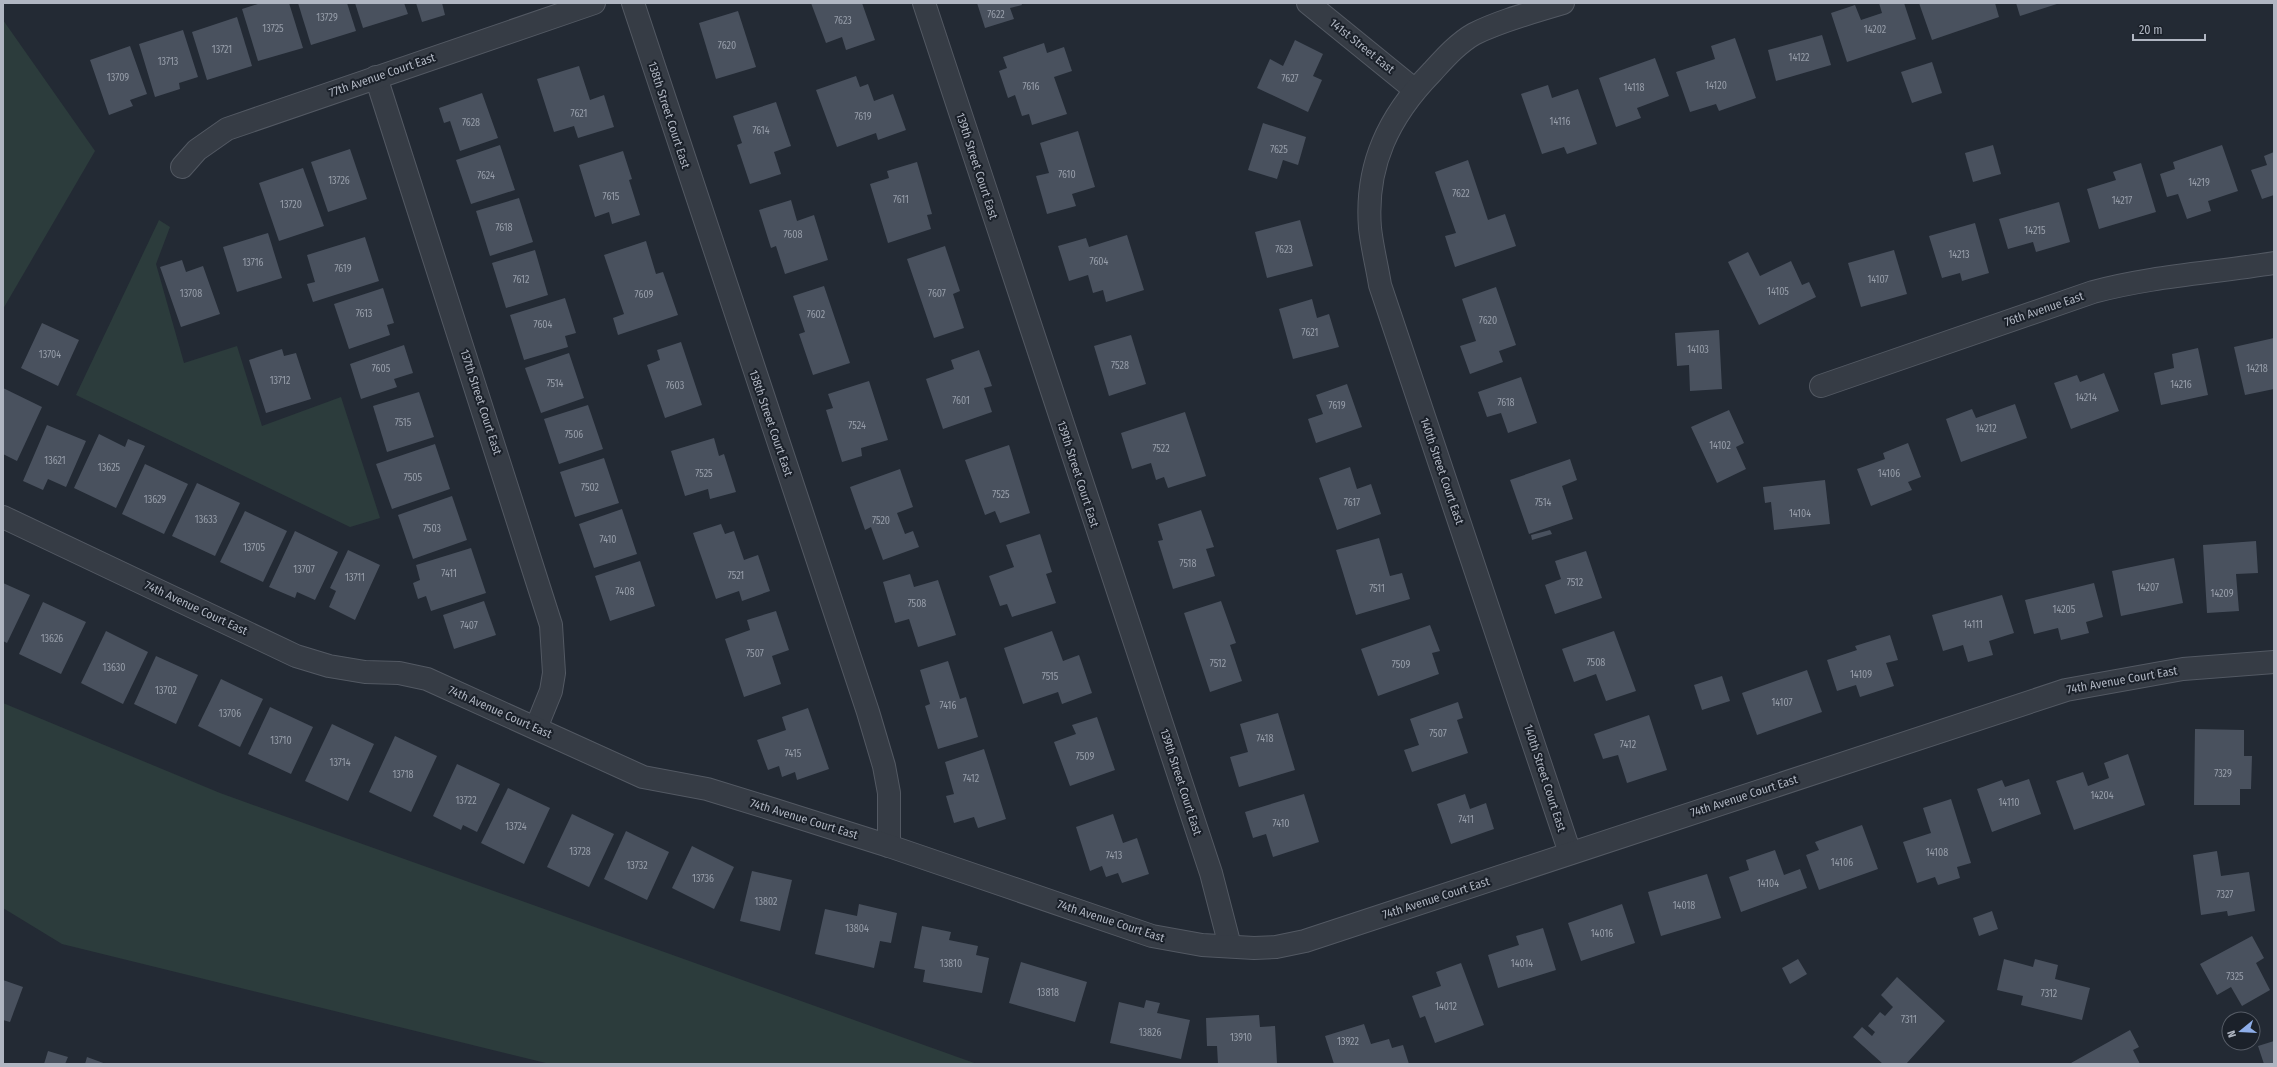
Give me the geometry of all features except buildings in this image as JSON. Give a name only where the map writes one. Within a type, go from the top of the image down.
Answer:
[{"type":"street","name":"77th Avenue Court East","points":[[182,168],[197,150],[227,129],[594,3]]},
{"type":"street","name":"138th Street Court East","points":[[632,3],[870,718],[884,766],[889,793],[889,846]]},
{"type":"street","name":"139th Street Court East","points":[[924,3],[1211,873],[1230,946]]},
{"type":"street","name":"141st Street East","points":[[1308,3],[1415,90]]},
{"type":"street","name":"140th Street Court East","points":[[1563,3],[1493,26],[1473,35],[1453,51],[1415,90],[1386,133],[1376,165],[1370,194],[1370,228],[1380,285],[1570,853]]},
{"type":"street","name":"137th Street Court East","points":[[376,77],[551,625],[554,674],[551,692],[536,728]]},
{"type":"street","name":"76th Avenue East","points":[[1820,386],[2115,286],[2153,279],[2220,272],[2274,263]]},
{"type":"street","name":"74th Avenue Court East","points":[[3,517],[296,656],[329,666],[365,672],[399,673],[427,680],[643,777],[707,789],[889,846],[1152,936],[1202,945],[1254,948],[1305,941],[2066,690],[2184,669],[2274,662]]},
{"type":"shaded area","points":[[3,20],[95,151],[3,309]]},
{"type":"shaded area","points":[[159,220],[170,227],[156,264],[184,363],[237,346],[262,426],[341,397],[380,518],[350,527],[76,395]]},
{"type":"shaded area","points":[[3,703],[220,793],[977,1064],[550,1064],[62,944],[3,908]]}]
